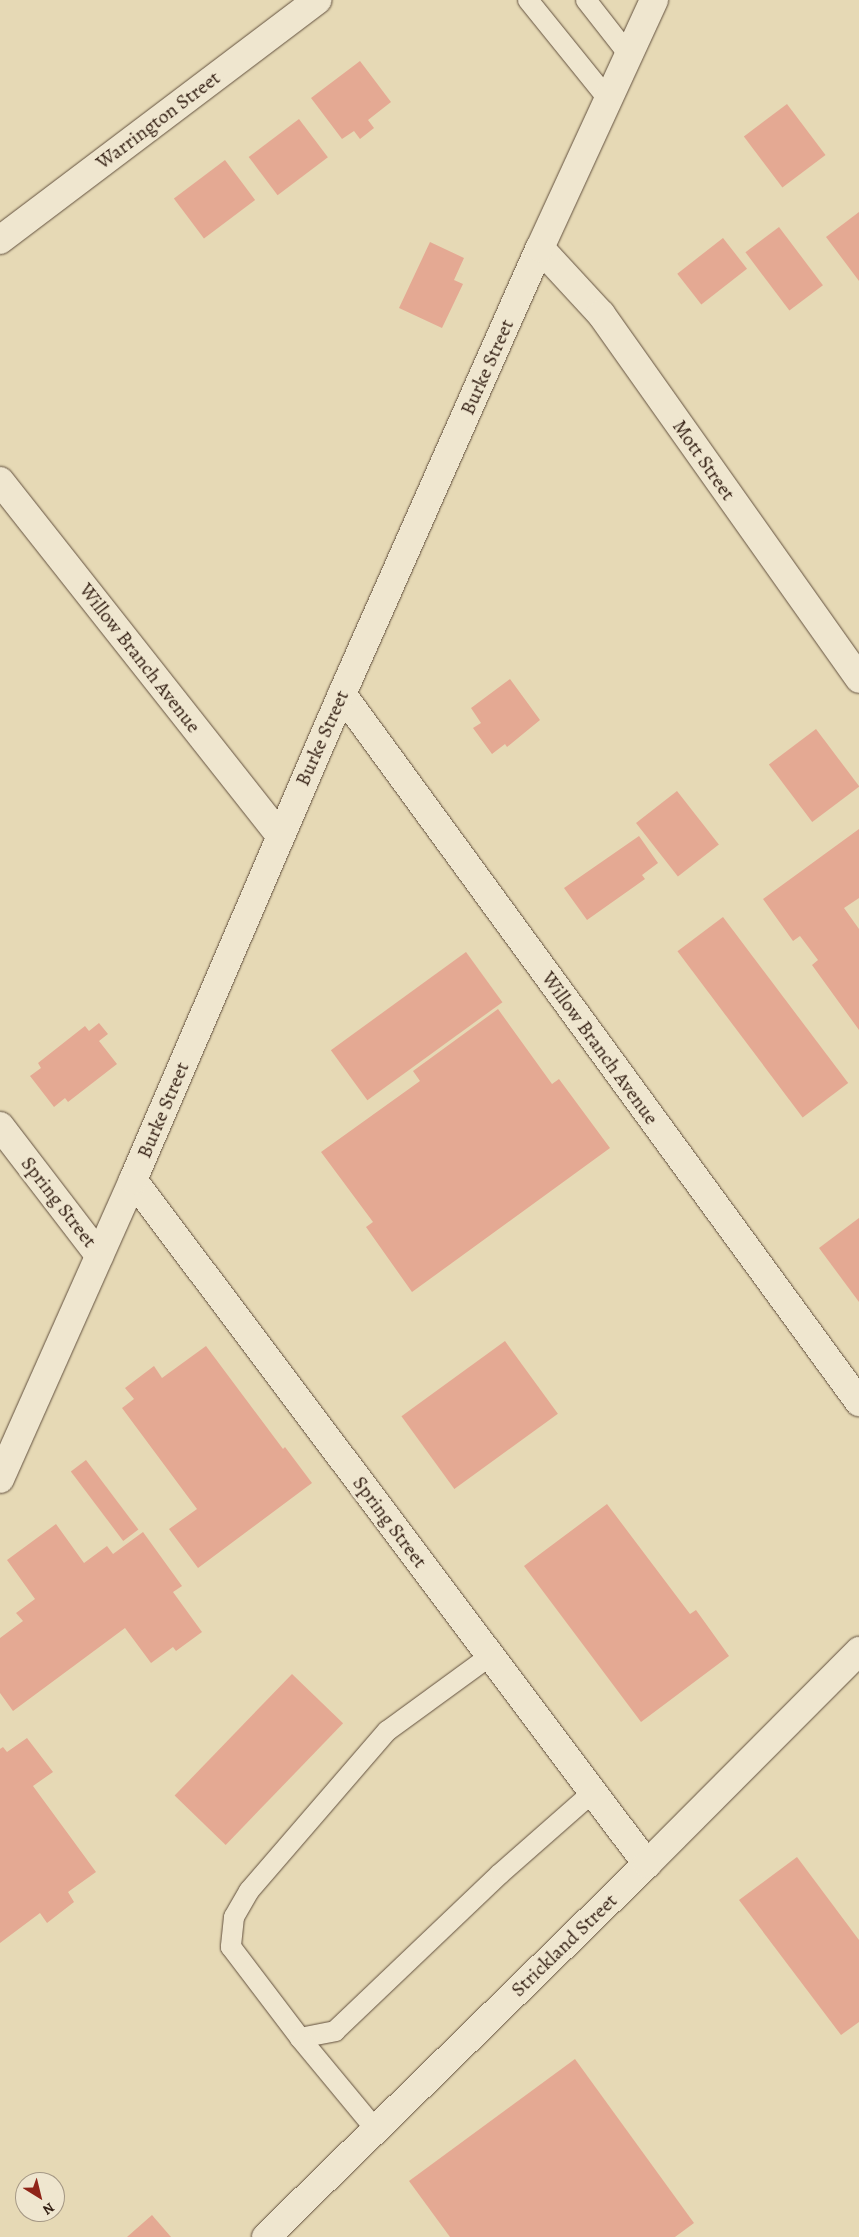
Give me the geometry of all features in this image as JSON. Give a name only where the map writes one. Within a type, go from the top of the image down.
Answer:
[{"type":"street","name":"Warrington Street","points":[[0,240],[317,0]]},
{"type":"street","name":"Burke Street","points":[[0,1479],[133,1180],[342,694],[540,248],[654,0]]},
{"type":"street","name":"Mott Street","points":[[540,248],[601,314],[859,679]]},
{"type":"street","name":"Willow Branch Avenue","points":[[1,485],[280,835]]},
{"type":"street","name":"Willow Branch Avenue","points":[[342,694],[859,1402]]},
{"type":"street","name":"Spring Street","points":[[0,1126],[99,1254]]},
{"type":"street","name":"Spring Street","points":[[133,1180],[647,1864]]},
{"type":"street","name":"Strickland Street","points":[[266,2237],[647,1864],[859,1651]]},
{"type":"lane","points":[[528,0],[608,99]]},
{"type":"lane","points":[[586,0],[629,55]]},
{"type":"lane","points":[[376,2130],[300,2038],[231,1947],[234,1917],[249,1891],[387,1731],[490,1656]]},
{"type":"lane","points":[[300,2038],[335,2031],[500,1874],[593,1792]]},
{"type":"building","points":[[360,61],[391,102],[368,120],[374,128],[360,139],[354,131],[342,139],[311,98]]},
{"type":"building","points":[[787,104],[826,155],[782,188],[744,136]]},
{"type":"building","points":[[299,119],[328,157],[278,195],[249,157]]},
{"type":"building","points":[[225,160],[255,200],[204,238],[174,199]]},
{"type":"building","points":[[859,212],[859,281],[826,237]]},
{"type":"building","points":[[779,227],[823,285],[789,311],[745,252]]},
{"type":"building","points":[[723,238],[747,269],[701,304],[677,274]]},
{"type":"building","points":[[430,242],[464,258],[454,280],[463,284],[442,328],[399,308]]},
{"type":"building","points":[[510,679],[540,720],[507,747],[505,744],[492,754],[473,728],[481,723],[471,708]]},
{"type":"building","points":[[816,729],[859,787],[812,822],[769,765]]},
{"type":"building","points":[[677,791],[719,845],[678,877],[636,823]]},
{"type":"building","points":[[859,829],[859,898],[844,908],[859,929],[859,1030],[812,965],[818,960],[800,936],[793,941],[763,899]]},
{"type":"building","points":[[639,836],[658,863],[642,875],[645,879],[587,920],[564,888]]},
{"type":"building","points":[[723,917],[848,1083],[803,1117],[677,951]]},
{"type":"building","points":[[466,952],[502,1002],[367,1100],[331,1050]]},
{"type":"building","points":[[498,1009],[552,1084],[559,1079],[610,1148],[412,1292],[366,1227],[373,1222],[321,1152],[420,1081],[413,1071]]},
{"type":"building","points":[[99,1023],[108,1034],[99,1041],[117,1064],[68,1102],[65,1098],[54,1107],[30,1076],[41,1068],[38,1063],[85,1026],[89,1031]]},
{"type":"building","points":[[859,1218],[859,1302],[819,1248]]},
{"type":"building","points":[[505,1341],[558,1414],[454,1489],[401,1416]]},
{"type":"building","points":[[206,1346],[283,1449],[285,1447],[312,1483],[198,1568],[169,1529],[197,1509],[122,1408],[134,1399],[125,1388],[154,1366],[162,1378]]},
{"type":"building","points":[[86,1460],[138,1529],[123,1541],[71,1471]]},
{"type":"building","points":[[607,1504],[690,1614],[696,1610],[729,1656],[641,1722],[524,1566]]},
{"type":"building","points":[[56,1524],[84,1563],[107,1546],[113,1554],[143,1532],[182,1586],[173,1592],[202,1632],[176,1651],[173,1647],[151,1663],[125,1628],[13,1711],[0,1693],[0,1638],[23,1621],[16,1613],[35,1599],[7,1560]]},
{"type":"building","points":[[292,1674],[343,1723],[226,1845],[175,1796]]},
{"type":"building","points":[[27,1738],[53,1772],[33,1786],[96,1872],[68,1892],[74,1902],[47,1923],[40,1913],[0,1943],[0,1749],[3,1747],[7,1752]]},
{"type":"building","points":[[797,1857],[859,1940],[859,2022],[841,2035],[739,1900]]},
{"type":"building","points":[[575,2059],[694,2223],[675,2237],[450,2237],[409,2181]]},
{"type":"building","points":[[152,2215],[171,2237],[127,2237]]}]
